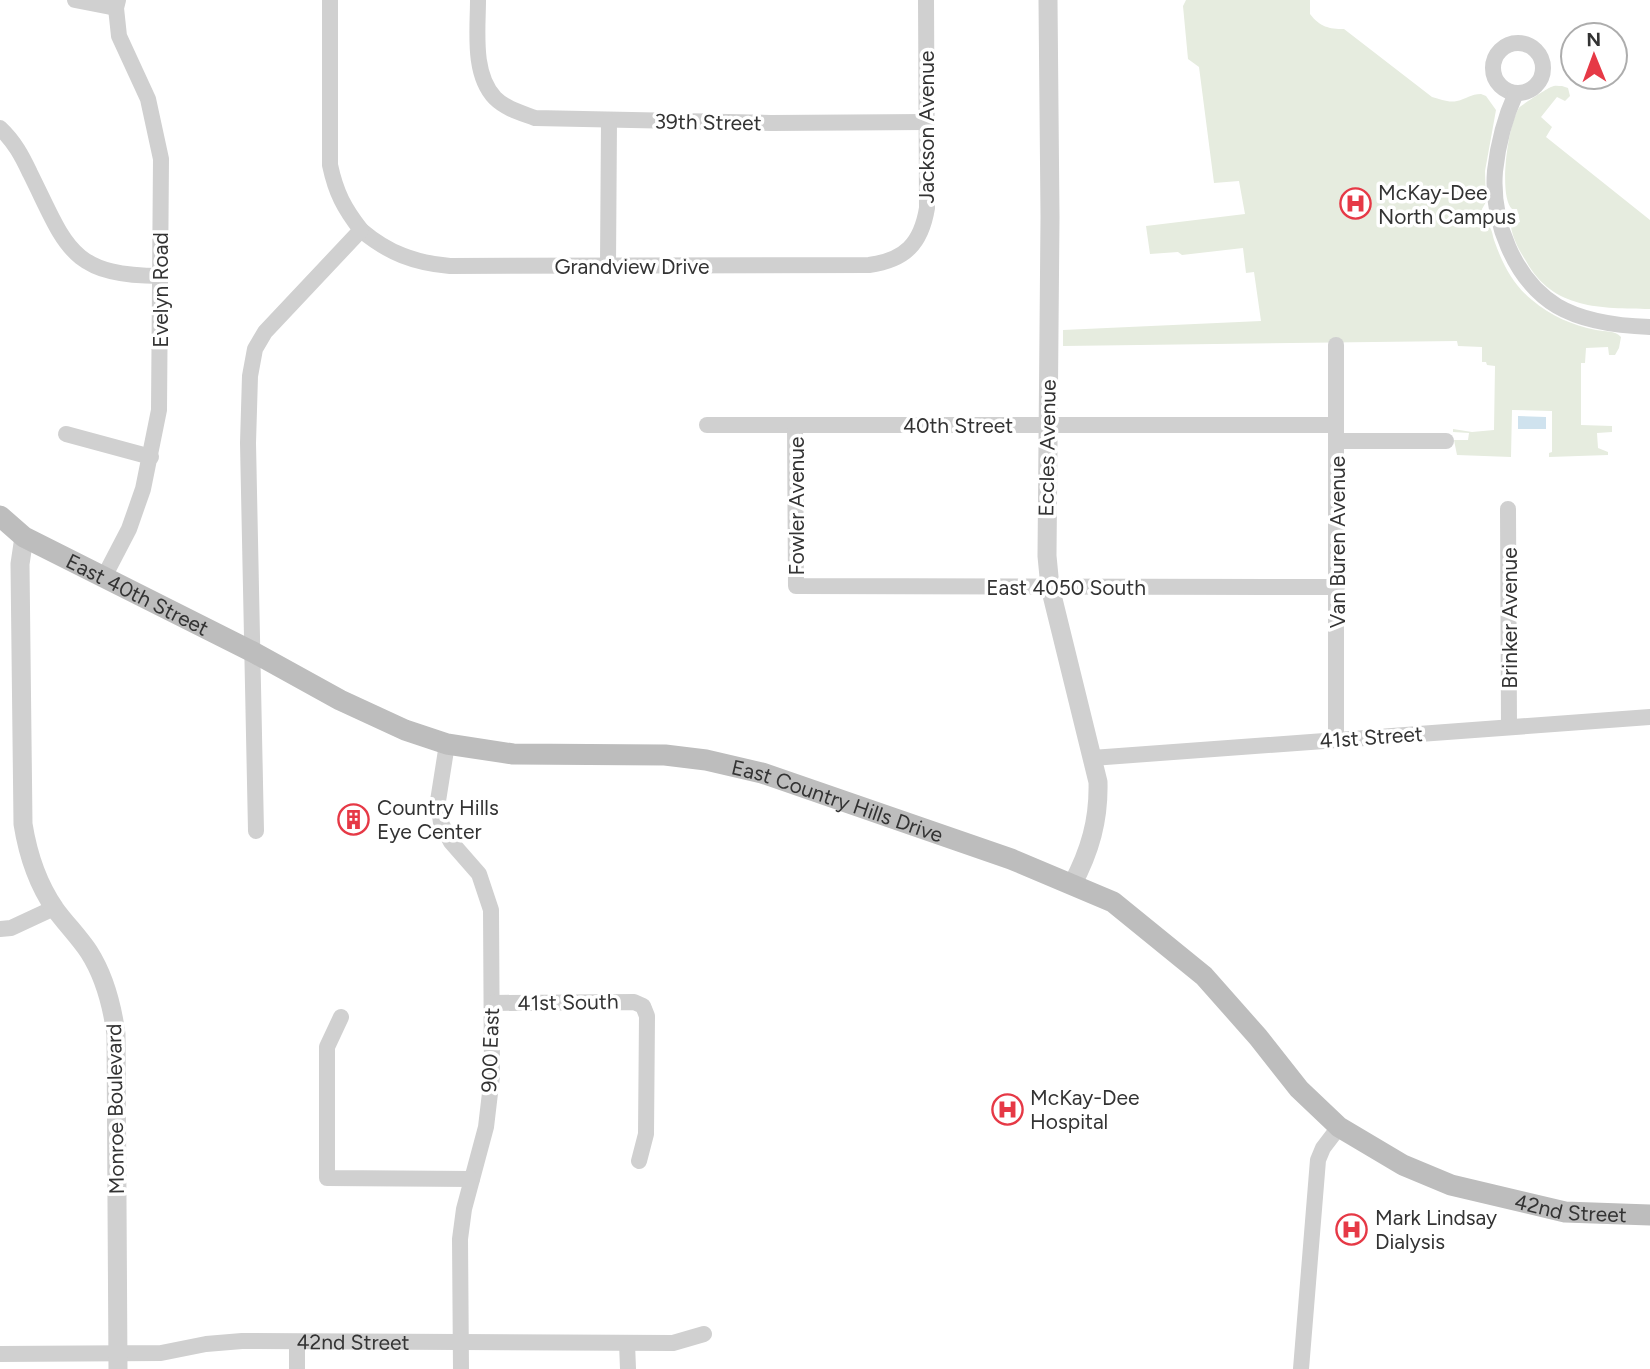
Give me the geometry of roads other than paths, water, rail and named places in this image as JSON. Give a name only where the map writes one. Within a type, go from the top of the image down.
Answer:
[{"type":"main road","name":"East 40th Street","points":[[0,516],[24,537],[253,652]]},
{"type":"main road","name":"East 40th Street","points":[[0,535],[24,537]]},
{"type":"main road","name":"East Country Hills Drive","points":[[253,652],[340,700],[394,725],[447,744],[513,754],[665,755],[706,760],[774,777],[1011,859],[1113,902],[1204,976],[1299,1089],[1339,1127]]},
{"type":"main road","name":"42nd Street","points":[[1339,1127],[1403,1165],[1451,1185],[1565,1212],[1650,1215]]},
{"type":"street","points":[[75,0],[117,4]]},
{"type":"street","name":"Grandview Drive","points":[[330,0],[330,166],[335,189],[345,209],[361,230],[396,254],[413,261],[450,267],[869,265],[890,261],[909,250]]},
{"type":"street","name":"39th Street","points":[[478,0],[478,50],[486,83],[495,98],[513,110],[535,118],[609,121],[926,122]]},
{"type":"street","name":"Jackson Avenue","points":[[909,250],[918,238],[927,208],[926,0]]},
{"type":"street","name":"Eccles Avenue","points":[[1048,0],[1049,425],[1046,538],[1050,587],[1097,782],[1097,818],[1085,860],[1072,885]]},
{"type":"street","name":"Evelyn Road","points":[[104,577],[129,529],[143,489],[159,410],[160,159],[148,99],[119,36],[117,4]]},
{"type":"street","points":[[1516,93],[1505,120],[1495,170],[1496,201],[1514,261],[1534,288],[1557,306],[1585,318],[1650,327]]},
{"type":"street","points":[[608,265],[609,121]]},
{"type":"street","points":[[0,128],[20,152],[59,232],[76,254],[111,273],[125,276],[160,276]]},
{"type":"street","points":[[256,831],[248,443],[250,376],[255,349],[265,332],[361,230]]},
{"type":"street","name":"Van Buren Avenue","points":[[1336,345],[1336,740]]},
{"type":"street","name":"40th Street","points":[[706,425],[1049,425],[1336,433],[1446,441]]},
{"type":"street","name":"Fowler Avenue","points":[[796,425],[796,586]]},
{"type":"street","points":[[66,434],[151,457]]},
{"type":"street","name":"Brinker Avenue","points":[[1508,509],[1509,727]]},
{"type":"street","name":"Monroe Boulevard","points":[[24,537],[20,564],[23,824],[37,878],[54,908],[89,952],[104,981],[117,1034],[118,1362]]},
{"type":"street","name":"East 4050 South","points":[[796,586],[1337,587]]},
{"type":"street","name":"41st Street","points":[[1092,758],[1650,717]]},
{"type":"street","name":"900 East","points":[[447,744],[438,800],[441,823],[451,842],[479,874],[491,910],[492,1076],[486,1126],[460,1239],[461,1369]]},
{"type":"street","points":[[0,929],[11,928],[54,908]]},
{"type":"street","name":"41st South","points":[[492,1003],[634,1002],[643,1006],[648,1016],[646,1134],[639,1161]]},
{"type":"street","points":[[341,1017],[327,1047],[327,1178],[472,1179]]},
{"type":"street","points":[[1301,1369],[1318,1160],[1323,1147],[1339,1127]]},
{"type":"street","name":"42nd Street","points":[[0,1354],[118,1362],[206,1344],[673,1343],[704,1334]]},
{"type":"street","points":[[297,1342],[298,1369]]},
{"type":"street","points":[[627,1342],[628,1369]]},
{"type":"water","points":[[1518,416],[1546,417],[1546,429],[1518,429]]},
{"type":"place","name":"McKay-Dee North Campus","points":[[1355,204]]},
{"type":"place","name":"Country Hills Eye Center","points":[[354,819]]},
{"type":"place","name":"McKay-Dee Hospital","points":[[1007,1109]]},
{"type":"place","name":"Mark Lindsay Dialysis","points":[[1352,1229]]}]
